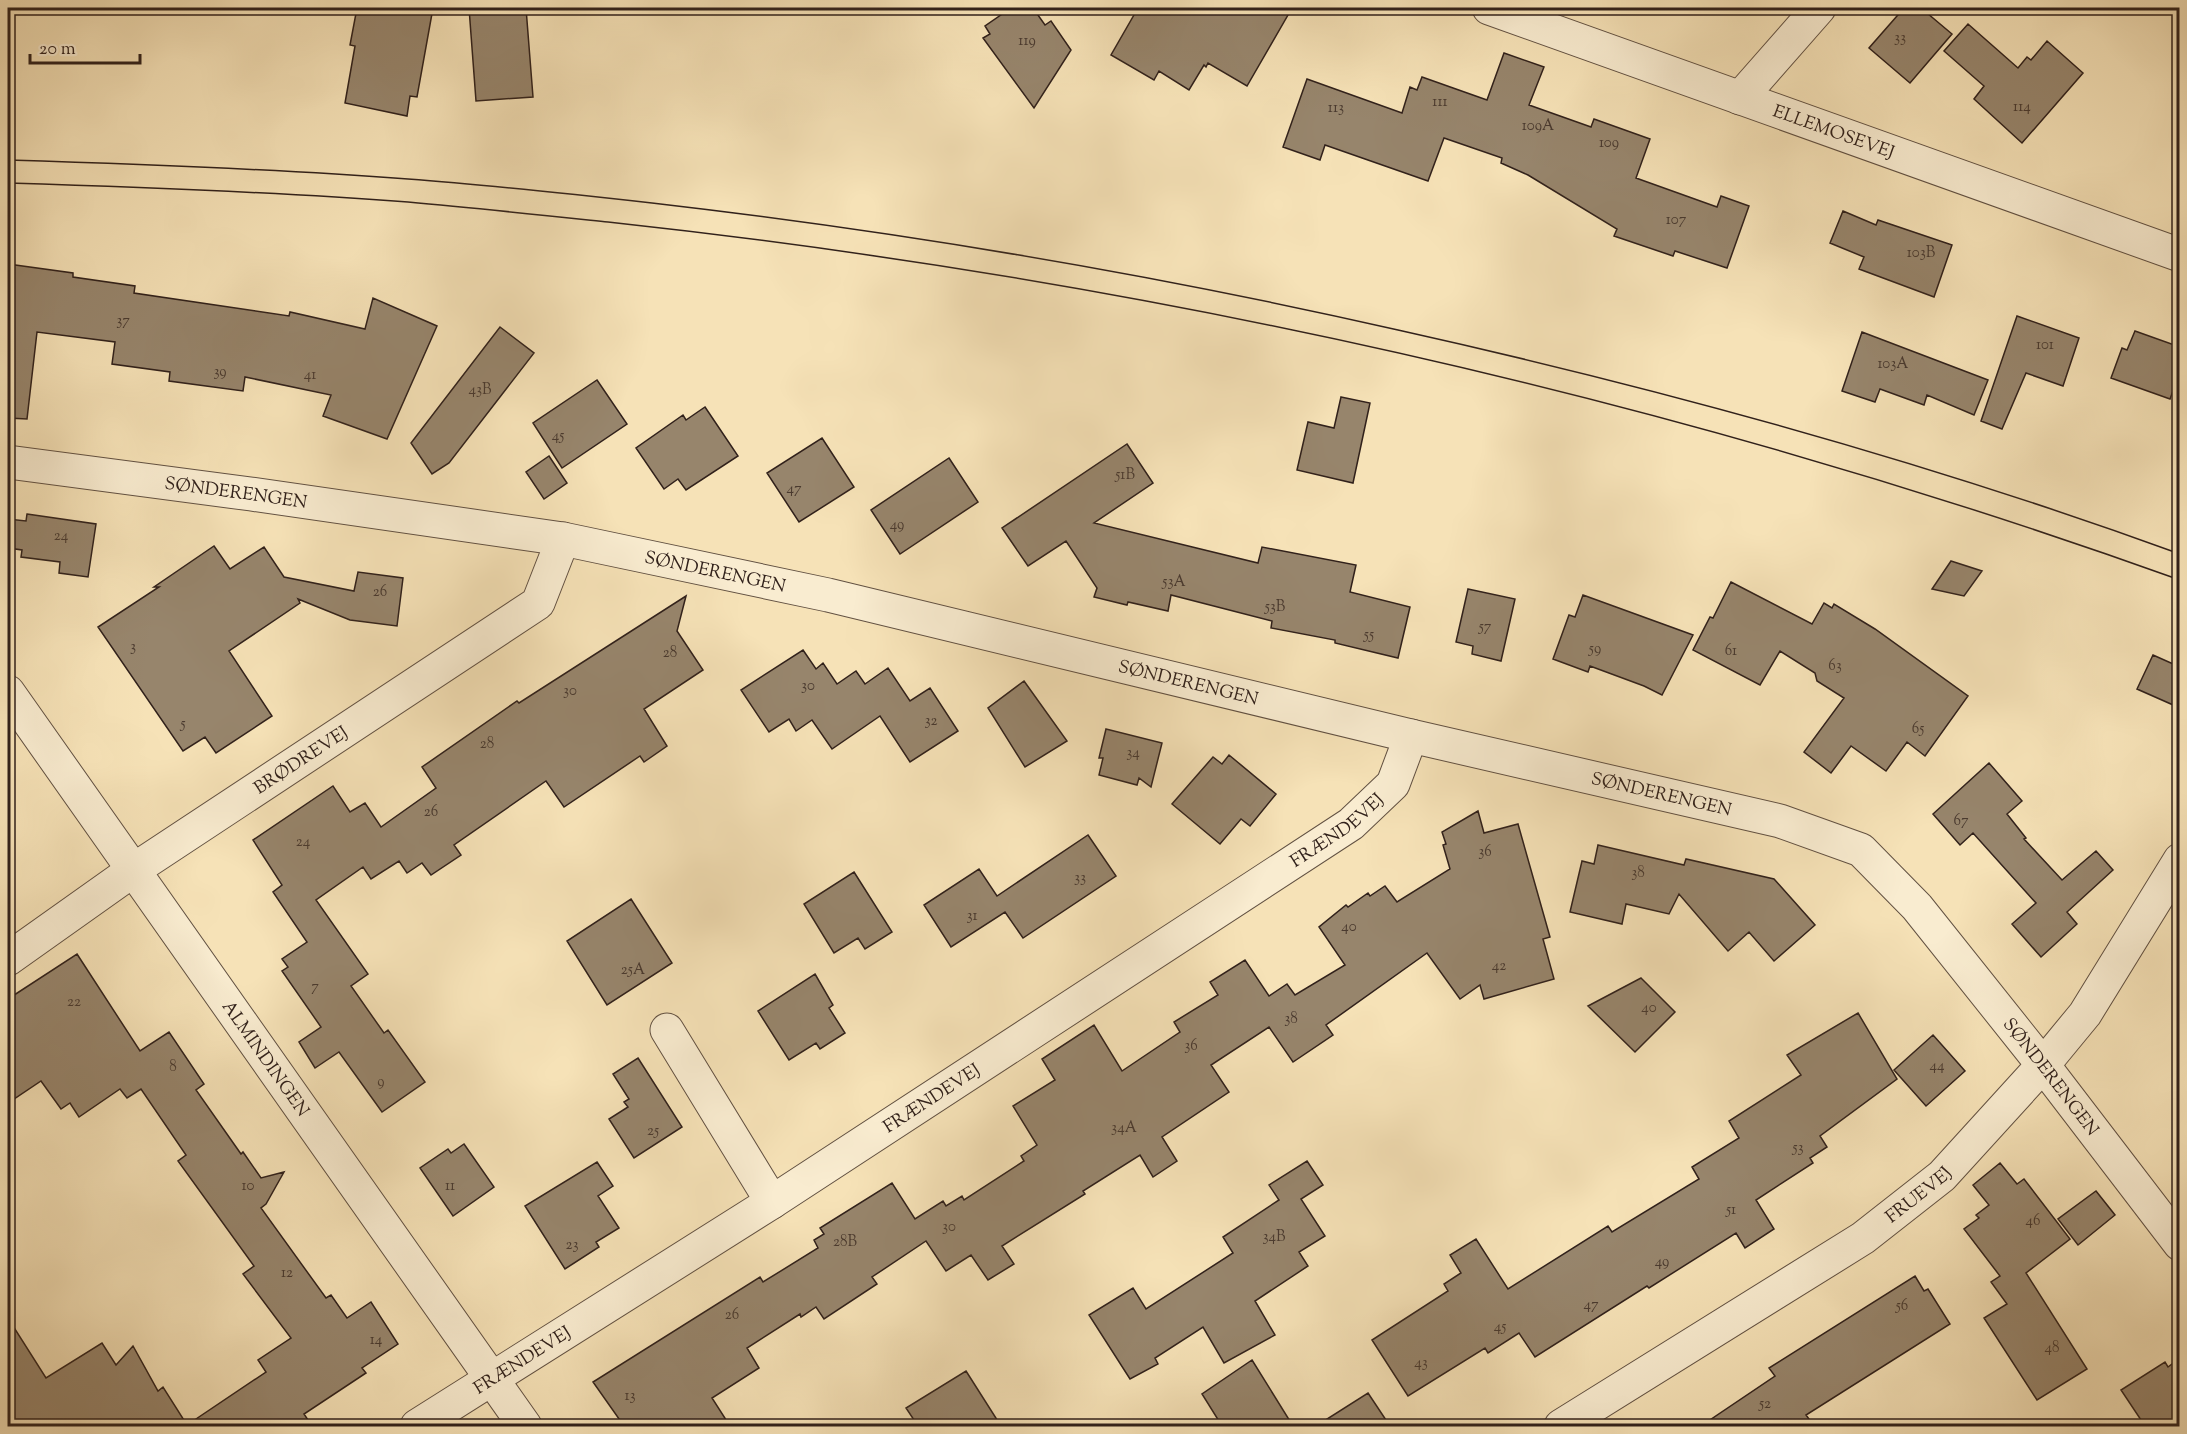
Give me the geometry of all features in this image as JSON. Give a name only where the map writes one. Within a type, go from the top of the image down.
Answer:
[{"type":"street","name":"ELLEMOSEVEJ","points":[[1489,8],[2180,255]]},
{"type":"street","points":[[1740,98],[1820,8]]},
{"type":"street","name":"SØNDERENGEN","points":[[8,462],[563,539],[828,595],[1411,736],[1779,821],[1861,850],[1917,907],[2043,1065],[2180,1244]]},
{"type":"street","name":"BRØDREVEJ","points":[[8,959],[132,871],[538,603],[563,539]]},
{"type":"street","name":"ALMINDINGEN","points":[[8,692],[525,1426]]},
{"type":"street","name":"FRÆNDEVEJ","points":[[417,1426],[772,1202],[1351,825],[1393,784],[1411,736]]},
{"type":"street","name":"FRUEVEJ","points":[[1561,1426],[1863,1238],[1942,1176],[2043,1065],[2085,1014],[2180,860]]},
{"type":"street","points":[[667,1030],[772,1202]]},
{"type":"building","points":[[357,8],[433,8],[417,97],[410,96],[407,116],[345,103],[355,46],[350,45]]},
{"type":"building","points":[[469,8],[526,8],[533,97],[476,101]]},
{"type":"building","points":[[1011,8],[1033,8],[1045,25],[1051,21],[1071,50],[1034,108],[983,38],[990,34],[985,26]]},
{"type":"building","points":[[1138,8],[1292,8],[1247,86],[1208,63],[1206,67],[1204,65],[1189,90],[1159,71],[1154,80],[1111,55]]},
{"type":"building","points":[[1904,8],[1921,8],[1952,34],[1910,83],[1869,48]]},
{"type":"building","points":[[1968,24],[2018,68],[2027,57],[2031,60],[2047,41],[2083,73],[2022,143],[1974,99],[1984,86],[1944,51]]},
{"type":"building","points":[[1504,53],[1544,67],[1529,105],[1591,127],[1594,119],[1650,139],[1636,178],[1717,207],[1721,196],[1749,206],[1727,268],[1675,251],[1673,256],[1614,236],[1617,229],[1528,175],[1501,163],[1502,158],[1444,138],[1428,181],[1325,145],[1320,160],[1283,147],[1307,79],[1402,113],[1410,87],[1417,90],[1422,77],[1487,100]]},
{"type":"building","points":[[1843,211],[1876,225],[1878,220],[1952,245],[1934,297],[1859,269],[1864,257],[1830,243]]},
{"type":"building","points":[[8,264],[73,273],[73,277],[135,286],[134,293],[289,316],[290,312],[365,329],[373,298],[437,326],[387,439],[323,416],[331,395],[245,377],[243,391],[169,381],[170,372],[112,364],[115,342],[37,332],[27,419],[8,418]]},
{"type":"building","points":[[2017,316],[2079,338],[2063,386],[2026,373],[2002,429],[1981,421]]},
{"type":"building","points":[[500,327],[534,353],[449,463],[432,474],[411,443]]},
{"type":"building","points":[[2135,331],[2180,347],[2180,393],[2173,391],[2170,399],[2111,378],[2122,348],[2127,350]]},
{"type":"building","points":[[1862,332],[1988,380],[1974,415],[1927,395],[1924,405],[1880,389],[1875,402],[1842,391]]},
{"type":"building","points":[[597,380],[627,424],[562,468],[533,423]]},
{"type":"building","points":[[1341,397],[1370,403],[1353,483],[1297,470],[1308,422],[1334,428]]},
{"type":"building","points":[[705,407],[738,456],[686,490],[678,479],[664,489],[636,448],[683,415],[686,420]]},
{"type":"building","points":[[822,438],[854,487],[799,522],[767,473]]},
{"type":"building","points":[[1127,444],[1153,483],[1094,523],[1258,563],[1262,547],[1356,565],[1350,592],[1410,607],[1398,658],[1335,643],[1335,640],[1271,628],[1272,621],[1171,595],[1168,611],[1094,597],[1097,588],[1066,541],[1028,566],[1002,528]]},
{"type":"building","points":[[549,456],[567,483],[544,499],[526,472]]},
{"type":"building","points":[[949,458],[978,502],[900,554],[871,510]]},
{"type":"building","points":[[27,514],[96,524],[88,577],[59,573],[60,562],[21,557],[22,550],[8,548],[8,519],[26,521]]},
{"type":"building","points":[[214,546],[230,569],[264,547],[284,577],[354,591],[358,572],[403,578],[397,626],[350,620],[298,599],[300,603],[229,651],[272,716],[216,753],[205,737],[183,751],[98,627],[159,587],[154,587]]},
{"type":"building","points":[[1951,561],[1982,571],[1964,596],[1932,589]]},
{"type":"building","points":[[1731,582],[1812,624],[1824,603],[1832,608],[1834,604],[1875,629],[1968,696],[1925,756],[1907,742],[1886,771],[1851,746],[1831,773],[1804,752],[1844,698],[1817,681],[1815,673],[1780,651],[1760,685],[1693,650],[1710,617],[1713,618]]},
{"type":"building","points":[[1468,589],[1515,599],[1501,661],[1472,654],[1473,646],[1456,642]]},
{"type":"building","points":[[1583,595],[1693,635],[1662,695],[1590,666],[1588,672],[1553,659],[1569,615],[1575,617]]},
{"type":"building","points":[[686,596],[677,631],[703,670],[644,709],[667,746],[644,762],[640,756],[564,807],[546,781],[454,845],[461,855],[431,875],[422,863],[407,873],[399,861],[371,879],[363,867],[316,900],[368,974],[351,986],[384,1033],[388,1030],[425,1082],[382,1112],[339,1052],[315,1068],[299,1042],[321,1027],[282,971],[288,967],[282,959],[307,942],[273,892],[282,885],[253,840],[333,786],[350,812],[365,803],[381,827],[436,788],[422,767],[517,701],[519,703]]},
{"type":"building","points":[[803,650],[816,669],[823,663],[837,684],[856,671],[865,684],[888,668],[910,701],[930,688],[958,731],[910,762],[880,716],[832,749],[812,720],[796,731],[789,719],[769,732],[741,690]]},
{"type":"building","points":[[2153,655],[2180,667],[2180,708],[2137,689]]},
{"type":"building","points":[[1024,681],[1067,741],[1025,767],[988,708]]},
{"type":"building","points":[[1106,729],[1162,743],[1151,787],[1139,778],[1137,785],[1099,775],[1103,758],[1099,758]]},
{"type":"building","points":[[1229,755],[1276,794],[1250,826],[1241,819],[1220,844],[1172,804],[1213,757],[1222,764]]},
{"type":"building","points":[[1989,763],[2022,801],[2007,814],[2026,838],[2024,839],[2062,880],[2096,851],[2113,870],[2067,912],[2077,924],[2041,957],[2012,924],[2036,903],[1973,833],[1960,845],[1933,814]]},
{"type":"building","points":[[1478,811],[1484,833],[1518,824],[1550,937],[1543,939],[1554,979],[1484,999],[1480,985],[1460,999],[1427,953],[1326,1025],[1333,1035],[1293,1062],[1269,1027],[1211,1065],[1229,1092],[1162,1137],[1177,1161],[1153,1177],[1140,1155],[1083,1191],[1085,1194],[1002,1246],[1014,1264],[988,1280],[971,1255],[946,1271],[926,1241],[872,1277],[877,1284],[824,1319],[816,1307],[801,1317],[800,1314],[747,1348],[759,1368],[712,1398],[730,1426],[624,1426],[593,1382],[760,1277],[763,1282],[818,1248],[814,1240],[824,1234],[820,1228],[892,1183],[915,1219],[943,1201],[946,1206],[962,1196],[964,1200],[1024,1161],[1021,1156],[1037,1145],[1013,1106],[1055,1080],[1042,1059],[1094,1025],[1122,1071],[1180,1032],[1174,1022],[1218,995],[1210,982],[1245,960],[1269,996],[1287,984],[1295,995],[1345,965],[1319,927],[1346,905],[1348,907],[1368,893],[1370,896],[1385,886],[1397,902],[1450,869],[1442,832]]},
{"type":"building","points":[[1088,835],[1116,876],[1023,938],[1005,912],[951,947],[924,905],[979,869],[997,896]]},
{"type":"building","points":[[1598,845],[1684,865],[1686,859],[1774,879],[1815,925],[1774,961],[1749,932],[1728,951],[1679,894],[1669,914],[1626,904],[1622,924],[1570,912],[1582,861],[1594,864]]},
{"type":"building","points":[[854,872],[892,932],[865,949],[858,938],[834,953],[804,904]]},
{"type":"building","points":[[631,899],[672,963],[607,1005],[567,941]]},
{"type":"building","points":[[77,954],[140,1051],[169,1032],[204,1084],[196,1090],[241,1154],[243,1152],[261,1178],[284,1172],[266,1204],[261,1208],[326,1298],[331,1295],[347,1318],[371,1302],[398,1344],[362,1368],[366,1373],[304,1414],[312,1426],[8,1426],[8,1318],[46,1378],[102,1343],[116,1365],[133,1346],[158,1391],[163,1387],[187,1425],[266,1372],[258,1360],[291,1338],[243,1274],[254,1266],[178,1161],[186,1155],[141,1089],[127,1098],[120,1089],[79,1117],[70,1103],[61,1109],[41,1081],[8,1103],[8,999]]},
{"type":"building","points":[[815,974],[833,1005],[829,1008],[845,1033],[820,1049],[816,1043],[789,1060],[758,1011]]},
{"type":"building","points":[[1641,978],[1675,1012],[1635,1052],[1588,1006]]},
{"type":"building","points":[[1858,1013],[1897,1079],[1820,1136],[1827,1147],[1810,1158],[1813,1163],[1756,1200],[1774,1229],[1745,1248],[1736,1233],[1535,1357],[1519,1333],[1488,1353],[1485,1348],[1408,1396],[1372,1340],[1448,1291],[1444,1284],[1461,1273],[1450,1255],[1476,1239],[1508,1289],[1608,1226],[1612,1232],[1699,1179],[1692,1167],[1739,1138],[1729,1121],[1801,1075],[1787,1055]]},
{"type":"building","points":[[1933,1035],[1965,1071],[1926,1106],[1894,1070]]},
{"type":"building","points":[[638,1058],[682,1127],[634,1158],[609,1119],[628,1107],[624,1102],[629,1099],[613,1074]]},
{"type":"building","points":[[464,1144],[494,1187],[453,1216],[420,1168],[448,1149],[451,1153]]},
{"type":"building","points":[[1307,1161],[1323,1185],[1301,1199],[1325,1236],[1299,1252],[1308,1266],[1255,1301],[1275,1335],[1224,1363],[1203,1327],[1155,1358],[1158,1364],[1130,1379],[1089,1315],[1133,1288],[1146,1309],[1233,1253],[1223,1237],[1279,1200],[1269,1185]]},
{"type":"building","points":[[597,1162],[613,1186],[598,1196],[619,1228],[596,1242],[599,1247],[565,1269],[525,1206]]},
{"type":"building","points":[[2000,1163],[2017,1184],[2024,1179],[2070,1239],[2026,1273],[2087,1369],[2037,1400],[1984,1318],[2007,1304],[1991,1282],[2000,1276],[1964,1229],[1979,1218],[1976,1215],[1989,1205],[1973,1185]]},
{"type":"building","points":[[2096,1191],[2115,1215],[2078,1245],[2058,1219]]},
{"type":"building","points":[[1915,1276],[1924,1291],[1928,1289],[1950,1324],[1806,1415],[1814,1426],[1701,1426],[1775,1376],[1769,1368]]},
{"type":"building","points":[[2180,1358],[2180,1419],[2168,1426],[2145,1426],[2121,1390],[2165,1362],[2168,1367]]},
{"type":"building","points":[[1252,1360],[1293,1426],[1222,1426],[1202,1394]]},
{"type":"building","points":[[966,1371],[1001,1426],[918,1426],[906,1408]]},
{"type":"building","points":[[1368,1393],[1390,1426],[1316,1426]]},
{"type":"tram line","points":[[8,160],[308,172],[438,181],[746,214],[1027,256],[1213,291],[1398,330],[1695,402],[1988,488],[2180,554]]},
{"type":"tram line","points":[[8,183],[358,198],[608,222],[808,247],[1008,277],[1207,313],[1404,354],[1601,402],[1796,455],[1989,515],[2180,580]]}]
